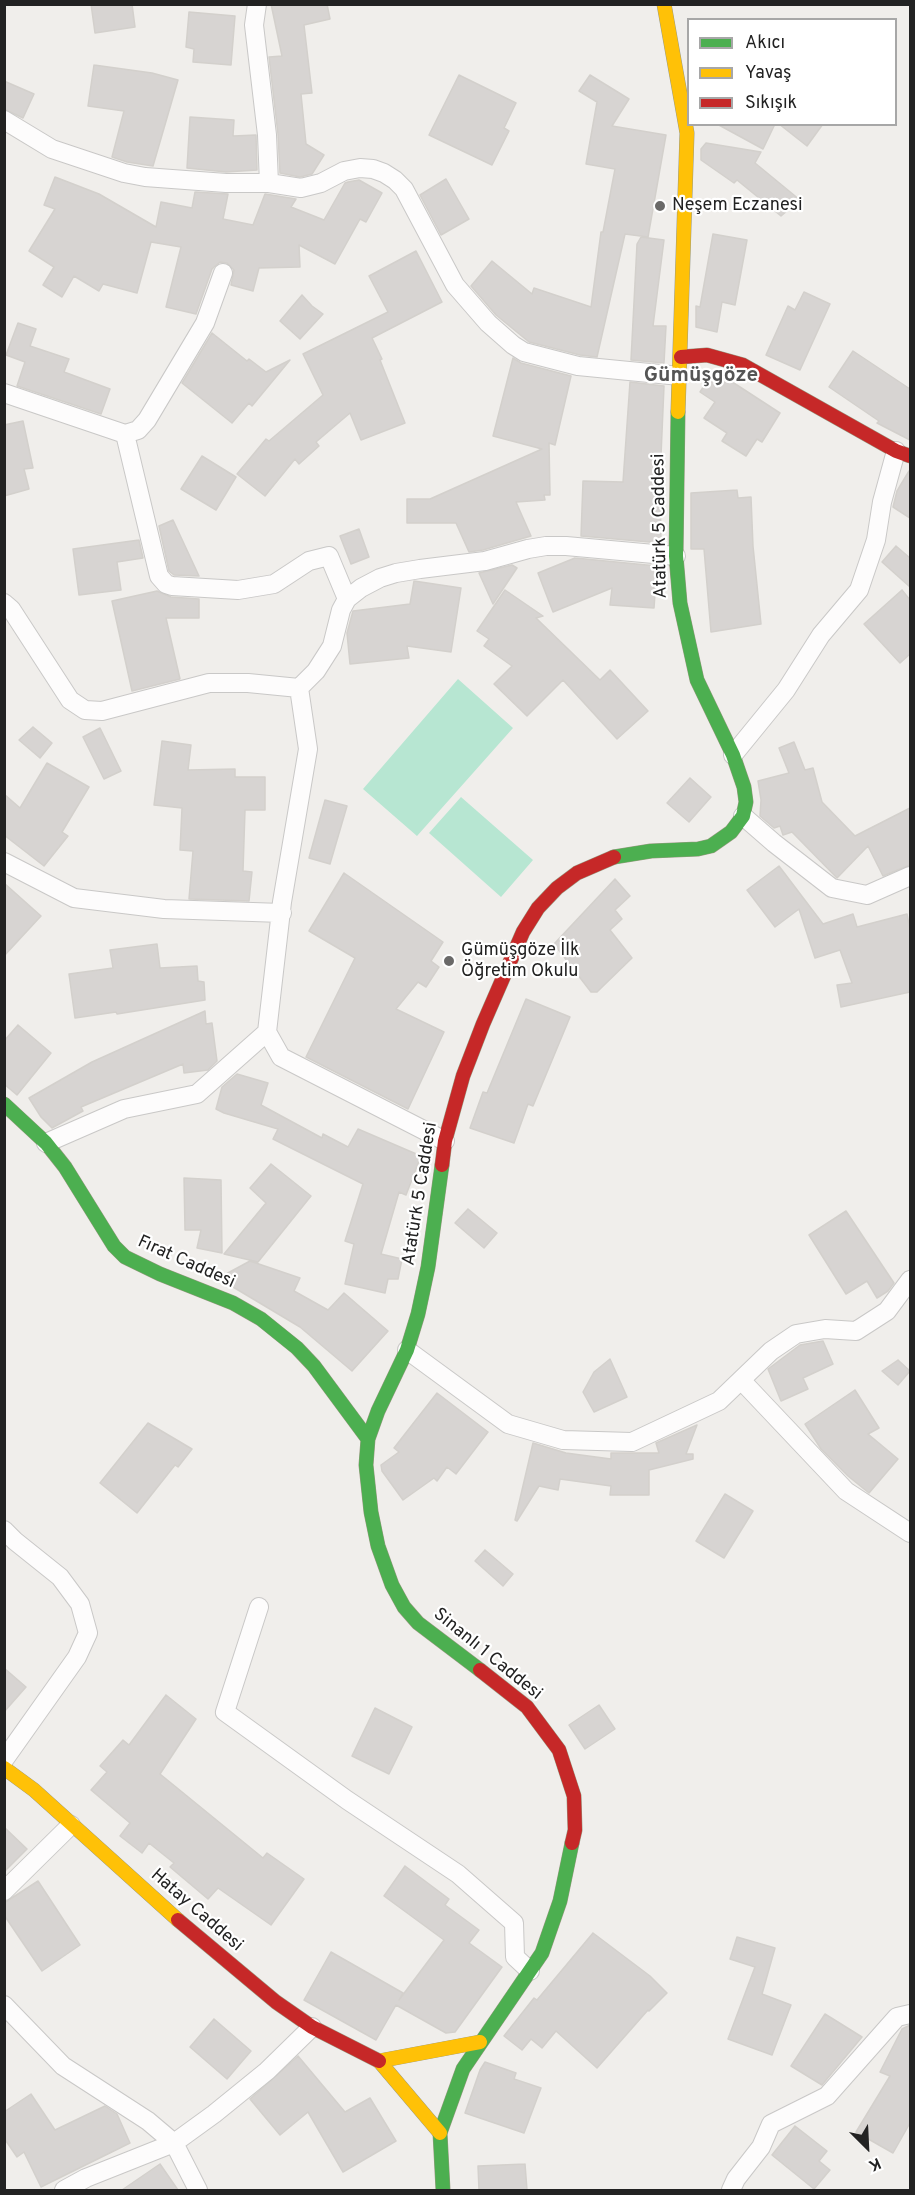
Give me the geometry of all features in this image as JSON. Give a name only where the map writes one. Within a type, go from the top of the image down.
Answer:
[{"type":"main road","name":"Atatürk 5 Caddesi","points":[[368,1439],[378,1411],[407,1350],[418,1314],[428,1267],[445,1141],[463,1076],[483,1023],[523,932],[538,908],[570,878],[597,862],[651,851],[698,849],[711,846],[731,832],[743,816],[746,802],[744,787],[733,755],[697,680],[680,603],[676,556],[676,465],[687,133],[664,4]]},
{"type":"main road","points":[[681,357],[707,355],[726,358],[743,365],[903,453]]},
{"type":"main road","name":"Fırat Caddesi","points":[[4,1104],[46,1143],[65,1167],[114,1246],[125,1257],[149,1270],[233,1304],[261,1319],[297,1348],[314,1366],[368,1439]]},
{"type":"main road","name":"Sinanlı 1 Caddesi","points":[[368,1439],[366,1465],[371,1512],[378,1546],[392,1585],[404,1607],[439,1641],[506,1689],[527,1707],[559,1750],[574,1796],[575,1830],[568,1866],[552,1928],[542,1953],[463,2069],[449,2104],[441,2133],[440,2160],[443,2190]]},
{"type":"main road","name":"Hatay Caddesi","points":[[4,1768],[34,1791],[192,1933],[276,2002],[312,2028],[379,2061],[441,2133]]},
{"type":"main road","points":[[379,2061],[480,2042]]},
{"type":"street","points":[[257,4],[254,25],[267,135],[269,183]]},
{"type":"street","points":[[4,120],[52,149],[134,176],[226,183],[269,183],[301,188],[310,187],[344,171],[373,169],[384,173],[404,189],[455,285],[494,329],[513,345],[530,354],[578,366],[680,376]]},
{"type":"street","points":[[4,393],[125,434],[138,430],[147,420],[205,323],[223,273]]},
{"type":"street","points":[[125,434],[159,576],[166,584],[238,590],[274,584],[309,561],[329,556],[347,599]]},
{"type":"street","points":[[733,755],[786,690],[821,635],[859,590],[876,540],[882,502],[903,453]]},
{"type":"street","points":[[299,688],[316,671],[332,646],[347,599],[361,588],[396,573],[485,561],[537,548],[566,546],[676,556]]},
{"type":"street","points":[[4,603],[11,609],[70,700],[85,710],[102,711],[209,683],[248,683],[299,688]]},
{"type":"street","points":[[299,688],[308,749],[282,913],[267,1032],[281,1057],[445,1141]]},
{"type":"street","points":[[743,816],[832,888],[867,896],[910,876]]},
{"type":"street","points":[[4,862],[74,898],[164,909],[282,913]]},
{"type":"street","points":[[46,1143],[124,1109],[197,1094],[267,1032]]},
{"type":"street","points":[[407,1350],[508,1424],[563,1440],[632,1442],[719,1401],[771,1351],[796,1334],[825,1329],[856,1331],[887,1311],[910,1280]]},
{"type":"street","points":[[741,1380],[846,1491],[910,1533]]},
{"type":"street","points":[[4,1530],[60,1577],[80,1604],[88,1633],[77,1657],[4,1760]]},
{"type":"street","points":[[260,1607],[225,1712],[347,1800],[458,1874],[514,1923],[515,1957],[530,1971]]},
{"type":"street","points":[[4,1891],[71,1825]]},
{"type":"street","points":[[4,2005],[63,2066],[148,2121],[174,2143],[198,2190]]},
{"type":"street","points":[[731,2190],[736,2178],[761,2146],[771,2124],[827,2096],[897,2017],[910,2014]]},
{"type":"street","points":[[64,2190],[86,2178],[174,2143],[267,2071],[312,2028]]},
{"type":"green space","points":[[458,679],[513,728],[417,836],[363,789]]},
{"type":"green space","points":[[461,797],[533,860],[501,897],[429,833]]},
{"type":"building","points":[[91,4],[132,4],[135,27],[95,33]]},
{"type":"building","points":[[271,4],[327,4],[330,19],[304,25],[312,93],[301,94],[306,144],[324,155],[312,174],[300,177],[280,173],[269,57],[282,56]]},
{"type":"building","points":[[189,12],[235,16],[231,65],[193,62],[194,49],[186,47]]},
{"type":"building","points":[[94,65],[152,73],[178,80],[153,166],[112,157],[124,111],[88,106]]},
{"type":"building","points":[[459,75],[516,103],[504,128],[509,131],[492,165],[429,135]]},
{"type":"building","points":[[590,75],[629,99],[612,126],[666,135],[648,237],[625,234],[597,357],[529,342],[496,315],[471,286],[492,261],[532,294],[534,288],[591,307],[601,232],[603,232],[615,169],[586,164],[597,102],[579,91]]},
{"type":"building","points":[[4,81],[34,94],[23,118],[4,109]]},
{"type":"building","points":[[190,117],[234,120],[233,136],[256,135],[257,170],[226,172],[187,168]]},
{"type":"building","points":[[721,126],[774,126],[763,149]]},
{"type":"building","points":[[782,126],[822,126],[807,146]]},
{"type":"building","points":[[706,143],[761,152],[755,163],[800,200],[781,216],[737,180],[734,183],[701,160],[701,149]]},
{"type":"building","points":[[55,177],[99,194],[156,227],[161,202],[192,208],[195,192],[228,194],[223,219],[253,225],[265,194],[296,199],[291,207],[324,220],[345,183],[359,180],[382,193],[366,222],[360,219],[335,264],[299,245],[300,267],[259,268],[253,291],[231,285],[234,270],[227,263],[220,262],[212,269],[196,314],[166,307],[181,247],[151,242],[137,293],[103,284],[99,291],[74,276],[62,297],[43,285],[54,267],[29,251],[55,209],[44,205]]},
{"type":"building","points":[[446,179],[469,219],[441,235],[420,195]]},
{"type":"building","points":[[713,234],[747,240],[735,305],[722,302],[717,332],[696,327],[696,306],[700,307]]},
{"type":"building","points":[[641,237],[664,240],[653,326],[666,326],[664,363],[631,360],[637,244]]},
{"type":"building","points":[[416,251],[442,302],[372,338],[405,423],[361,440],[350,413],[316,442],[319,446],[299,464],[295,459],[265,496],[237,474],[266,439],[269,441],[323,395],[303,354],[388,312],[369,276]]},
{"type":"building","points":[[804,292],[830,304],[800,370],[766,355],[788,306],[795,310]]},
{"type":"building","points":[[302,295],[323,314],[300,339],[280,321]]},
{"type":"building","points":[[18,323],[36,329],[30,346],[69,359],[64,372],[110,389],[101,414],[17,386],[25,362],[6,355]]},
{"type":"building","points":[[212,333],[247,361],[249,359],[266,372],[290,360],[252,406],[249,403],[232,423],[182,383]]},
{"type":"building","points":[[853,351],[910,389],[910,440],[877,423],[879,421],[829,387]]},
{"type":"building","points":[[513,358],[521,363],[571,376],[555,445],[549,443],[550,495],[544,495],[545,500],[516,502],[531,536],[469,552],[456,523],[407,523],[407,499],[430,499],[542,449],[493,436]]},
{"type":"building","points":[[713,372],[720,374],[780,413],[762,442],[757,439],[746,456],[722,441],[727,433],[704,418],[715,402],[700,392]]},
{"type":"building","points":[[630,382],[664,386],[660,479],[661,543],[581,536],[583,481],[623,482]]},
{"type":"building","points":[[23,421],[33,468],[24,469],[29,489],[4,496],[4,425]]},
{"type":"building","points":[[202,456],[236,477],[216,510],[181,489]]},
{"type":"building","points":[[909,471],[910,518],[893,507],[897,491]]},
{"type":"building","points":[[737,490],[738,498],[751,497],[753,546],[761,624],[711,632],[704,549],[691,549],[691,493]]},
{"type":"building","points":[[173,520],[199,576],[174,575],[169,571],[159,526]]},
{"type":"building","points":[[359,529],[369,557],[351,564],[340,536]]},
{"type":"building","points":[[139,540],[143,558],[117,562],[121,590],[79,595],[73,549]]},
{"type":"building","points":[[896,546],[910,558],[910,587],[882,562]]},
{"type":"building","points":[[575,558],[657,566],[654,608],[610,605],[612,588],[553,612],[538,573]]},
{"type":"building","points":[[512,565],[517,568],[493,604],[479,573]]},
{"type":"building","points":[[414,581],[461,588],[451,652],[407,646],[409,658],[350,664],[347,633],[353,611],[410,604]]},
{"type":"building","points":[[505,590],[543,616],[536,618],[600,680],[610,670],[648,711],[617,739],[563,680],[527,716],[494,684],[512,666],[484,646],[489,639],[477,631]]},
{"type":"building","points":[[902,590],[910,600],[910,654],[900,663],[864,624]]},
{"type":"building","points":[[157,591],[171,597],[199,599],[199,618],[166,618],[180,679],[132,691],[112,601]]},
{"type":"building","points":[[33,727],[52,743],[40,758],[19,740]]},
{"type":"building","points":[[100,728],[121,771],[104,779],[83,737]]},
{"type":"building","points":[[162,741],[191,745],[188,770],[235,769],[235,777],[265,777],[265,810],[245,810],[243,871],[252,872],[249,901],[189,899],[193,851],[180,850],[182,808],[154,805]]},
{"type":"building","points":[[794,742],[805,770],[813,768],[822,802],[855,836],[910,808],[910,865],[883,876],[868,846],[837,878],[792,832],[783,835],[780,826],[774,828],[760,816],[761,800],[758,781],[789,773],[779,748]]},
{"type":"building","points":[[47,763],[89,787],[62,832],[68,836],[44,866],[4,835],[4,794],[20,808]]},
{"type":"building","points":[[690,778],[711,797],[689,822],[667,803]]},
{"type":"building","points":[[325,800],[347,806],[330,864],[309,858]]},
{"type":"building","points":[[779,866],[823,924],[853,914],[857,927],[907,914],[910,929],[910,992],[841,1007],[837,985],[852,983],[840,950],[815,958],[799,909],[775,927],[747,890]]},
{"type":"building","points":[[344,873],[443,942],[431,961],[439,967],[426,987],[418,982],[396,1009],[444,1032],[408,1109],[306,1057],[355,958],[309,931]]},
{"type":"building","points":[[615,879],[630,896],[615,910],[622,919],[610,930],[632,958],[597,992],[591,992],[554,944]]},
{"type":"building","points":[[4,883],[41,916],[4,956]]},
{"type":"building","points":[[157,944],[160,968],[197,966],[198,981],[204,982],[205,1000],[75,1018],[69,974],[113,968],[110,950]]},
{"type":"building","points":[[526,999],[570,1017],[533,1106],[528,1104],[514,1143],[470,1128],[483,1092],[487,1093]]},
{"type":"building","points":[[205,1011],[206,1024],[212,1023],[217,1061],[208,1070],[184,1073],[183,1064],[81,1107],[83,1111],[52,1128],[41,1117],[29,1098],[92,1062]]},
{"type":"building","points":[[18,1025],[51,1053],[17,1095],[4,1084],[4,1041]]},
{"type":"building","points":[[237,1074],[268,1083],[261,1105],[322,1138],[323,1134],[348,1147],[358,1129],[421,1156],[406,1195],[399,1192],[381,1254],[402,1259],[398,1279],[388,1279],[385,1293],[345,1284],[354,1244],[345,1241],[363,1184],[273,1139],[278,1129],[216,1109],[222,1087]]},
{"type":"building","points":[[271,1164],[311,1196],[258,1262],[224,1254],[266,1203],[250,1188]]},
{"type":"building","points":[[184,1178],[221,1180],[222,1253],[197,1248],[201,1230],[185,1230]]},
{"type":"building","points":[[468,1209],[497,1233],[484,1248],[455,1223]]},
{"type":"building","points":[[846,1211],[894,1283],[888,1291],[877,1298],[867,1281],[846,1294],[809,1235]]},
{"type":"building","points":[[250,1261],[300,1278],[294,1291],[328,1310],[344,1293],[388,1331],[352,1371],[300,1327],[233,1287],[226,1274]]},
{"type":"building","points":[[823,1341],[833,1364],[803,1378],[808,1389],[781,1401],[768,1369],[800,1345]]},
{"type":"building","points":[[610,1359],[627,1397],[594,1412],[583,1392],[594,1372]]},
{"type":"building","points":[[898,1360],[910,1371],[898,1385],[882,1371]]},
{"type":"building","points":[[855,1390],[879,1428],[868,1434],[898,1459],[869,1493],[821,1449],[805,1424]]},
{"type":"building","points":[[437,1393],[488,1432],[456,1474],[447,1467],[437,1481],[434,1478],[403,1500],[382,1471],[381,1465],[399,1452],[394,1448]]},
{"type":"building","points":[[148,1423],[192,1449],[178,1467],[175,1465],[137,1513],[100,1483]]},
{"type":"building","points":[[697,1425],[686,1454],[693,1454],[693,1459],[649,1470],[649,1495],[610,1495],[611,1486],[560,1479],[558,1490],[539,1486],[517,1521],[515,1520],[533,1443],[566,1453],[611,1459],[611,1453],[659,1453],[656,1443]]},
{"type":"building","points":[[725,1494],[753,1511],[724,1558],[696,1541]]},
{"type":"building","points":[[485,1550],[513,1574],[503,1586],[475,1561]]},
{"type":"building","points":[[4,1668],[26,1687],[4,1712]]},
{"type":"building","points":[[166,1695],[196,1719],[160,1774],[263,1858],[267,1853],[304,1879],[271,1925],[218,1888],[208,1899],[170,1867],[174,1863],[149,1843],[142,1853],[120,1836],[130,1823],[91,1790],[107,1772],[100,1766],[123,1740],[129,1745]]},
{"type":"building","points":[[599,1705],[615,1729],[585,1749],[569,1725]]},
{"type":"building","points":[[375,1708],[412,1727],[389,1774],[352,1756]]},
{"type":"building","points":[[4,1827],[27,1849],[4,1872]]},
{"type":"building","points":[[405,1866],[449,1899],[445,1905],[479,1930],[469,1943],[502,1967],[455,2032],[446,2033],[396,2005],[376,2040],[304,2000],[331,1952],[403,1993],[399,2000],[444,1940],[384,1896]]},
{"type":"building","points":[[38,1881],[80,1945],[42,1971],[4,1915],[4,1903]]},
{"type":"building","points":[[593,1933],[650,1976],[667,1993],[648,2010],[597,2068],[556,2031],[542,2048],[531,2039],[522,2050],[504,2036],[534,1998],[537,2000]]},
{"type":"building","points":[[737,1937],[775,1948],[762,1994],[791,2005],[772,2055],[728,2039],[755,1967],[730,1959]]},
{"type":"building","points":[[825,2014],[862,2037],[822,2085],[791,2066]]},
{"type":"building","points":[[214,2019],[251,2051],[227,2079],[190,2047]]},
{"type":"building","points":[[910,2025],[910,2123],[893,2153],[856,2132],[890,2076],[880,2072],[902,2029]]},
{"type":"building","points":[[298,2056],[345,2112],[370,2098],[396,2141],[343,2172],[308,2112],[280,2135],[250,2099]]},
{"type":"building","points":[[485,2062],[516,2073],[514,2079],[541,2088],[524,2133],[465,2113]]},
{"type":"building","points":[[31,2094],[55,2130],[105,2106],[117,2114],[130,2143],[41,2187],[24,2152],[17,2157],[4,2138],[4,2112]]},
{"type":"building","points":[[795,2126],[827,2151],[819,2161],[830,2170],[814,2189],[772,2155]]},
{"type":"building","points":[[160,2164],[178,2190],[122,2190]]},
{"type":"building","points":[[525,2164],[527,2190],[479,2190],[478,2166]]},
{"type":"traffic: fast","points":[[614,857],[711,846],[731,832],[743,816],[746,802],[744,787],[733,755],[697,680],[680,603],[676,556],[678,412]]},
{"type":"traffic: fast","points":[[4,1104],[46,1143],[65,1167],[114,1246],[125,1257],[160,1274],[233,1303],[261,1319],[297,1348],[314,1366],[368,1439]]},
{"type":"traffic: fast","points":[[442,1165],[428,1267],[418,1314],[407,1350],[378,1411],[368,1439],[366,1465],[371,1512],[378,1546],[392,1585],[404,1607],[418,1623],[480,1670]]},
{"type":"traffic: fast","points":[[443,2190],[440,2133],[463,2069],[542,1953],[560,1901],[572,1843]]},
{"type":"traffic: slow","points":[[664,4],[687,133],[678,412]]},
{"type":"traffic: slow","points":[[4,1768],[34,1790],[178,1920]]},
{"type":"traffic: slow","points":[[440,2133],[379,2061],[480,2042]]},
{"type":"traffic: jam","points":[[681,357],[707,355],[743,365],[896,451],[910,456]]},
{"type":"traffic: jam","points":[[442,1165],[445,1141],[463,1076],[523,932],[538,908],[557,888],[577,873],[614,857]]},
{"type":"traffic: jam","points":[[480,1670],[527,1707],[559,1750],[574,1796],[575,1830],[572,1843]]},
{"type":"traffic: jam","points":[[178,1920],[276,2002],[312,2027],[379,2061]]},
{"type":"place","name":"Neşem Eczanesi","points":[[660,206]]},
{"type":"place","name":"Gümüşgöze İlk Öğretim Okulu","points":[[449,961]]},
{"type":"district","name":"Gümüşgöze","points":[[701,377]]}]
